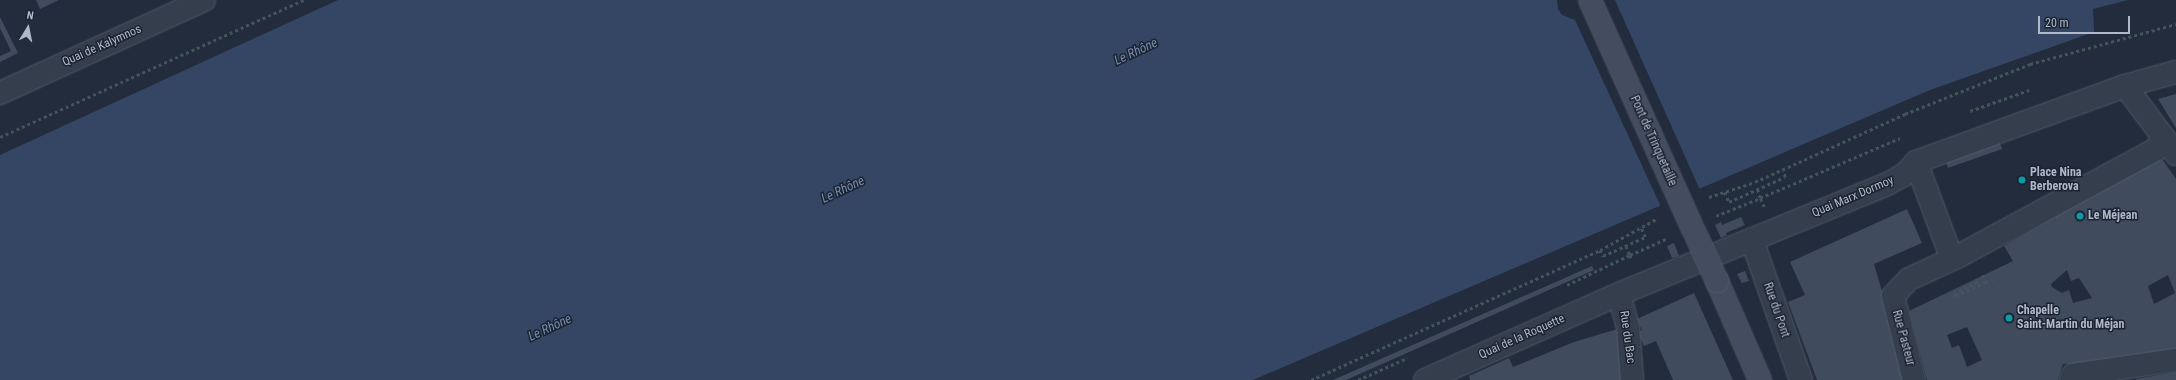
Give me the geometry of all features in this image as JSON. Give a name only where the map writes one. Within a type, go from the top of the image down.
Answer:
[{"type":"main road","name":"Pont de Trinquetaille","points":[[1590,0],[1760,380]]},
{"type":"street","name":"Quai de Kalymnos","points":[[0,93],[204,0]]},
{"type":"street","name":"Quai Marx Dormoy","points":[[1620,294],[1889,183],[1905,174],[1916,162],[2125,86],[2176,72]]},
{"type":"street","points":[[2125,86],[2176,154]]},
{"type":"street","points":[[1916,162],[1952,259],[2157,149],[2162,137]]},
{"type":"street","name":"Rue du Pont","points":[[1752,240],[1801,380]]},
{"type":"street","name":"Rue Pasteur","points":[[1914,380],[1892,296],[1908,279],[1952,259]]},
{"type":"street","name":"Quai de la Roquette","points":[[1430,379],[1620,294]]},
{"type":"street","name":"Rue du Bac","points":[[1620,294],[1628,328],[1632,380]]},
{"type":"street","points":[[2071,380],[2073,375],[2176,360]]},
{"type":"path","points":[[0,137],[303,0]]},
{"type":"path","points":[[1704,199],[1755,182],[1905,114],[2030,64],[2176,24]]},
{"type":"path","points":[[1725,192],[1729,202],[1785,177],[1782,170]]},
{"type":"path","points":[[1626,246],[1630,256],[1692,227],[1760,198],[1757,189]]},
{"type":"path","points":[[1311,380],[1600,250],[1664,214]]},
{"type":"path","points":[[1600,250],[1603,256],[1645,238],[1641,228]]},
{"type":"path","points":[[1982,276],[1986,282]]},
{"type":"path","points":[[1978,282],[1955,292],[1956,296],[1992,279],[1993,281]]},
{"type":"water","name":"Le Rhône","points":[[338,0],[2128,0],[2093,9],[2094,32],[1930,90],[1253,380],[0,380],[0,155]]},
{"type":"pier","points":[[1557,0],[1615,0],[1700,190],[1661,207],[1575,20],[1562,15],[1558,9]]},
{"type":"building","points":[[36,0],[59,0],[40,9]]},
{"type":"building","points":[[0,17],[18,53],[0,62],[0,56],[11,51],[0,28]]},
{"type":"building","points":[[2176,94],[2176,128],[2158,99]]},
{"type":"building","points":[[2000,143],[2002,149],[1948,168],[1946,162]]},
{"type":"building","points":[[2162,159],[2176,179],[2176,353],[2111,363],[2063,364],[2058,380],[1927,380],[1909,311],[2013,261],[2004,246],[2103,189]],"holes":[[[2067,270],[2071,281],[2079,278],[2092,298],[2073,303],[2069,290],[2062,293],[2052,287],[2051,284]],[[2168,275],[2175,293],[2154,304],[2148,286]],[[1967,327],[1982,360],[1967,367],[1959,345],[1952,348],[1947,335]]]},
{"type":"building","points":[[1907,209],[1922,243],[1874,264],[1908,380],[1817,380],[1788,302],[1805,295],[1790,262]]},
{"type":"building","points":[[1741,217],[1745,225],[1726,233],[1727,235],[1721,238],[1715,225],[1721,222],[1722,225]]},
{"type":"building","points":[[1674,243],[1679,256],[1672,258],[1667,246]]},
{"type":"building","points":[[1592,266],[1594,270],[1346,380],[1333,380]]},
{"type":"building","points":[[1745,271],[1749,281],[1742,283],[1737,274]]},
{"type":"building","points":[[1694,293],[1733,380],[1673,380],[1656,341],[1644,346],[1638,333],[1642,330],[1637,319]]},
{"type":"building","points":[[1621,328],[1624,380],[1470,380],[1469,376],[1509,358],[1513,367],[1574,342]]},
{"type":"building","points":[[2176,372],[2176,380],[2136,380],[2136,379]]},
{"type":"place","name":"Place Nina Berberova","points":[[2022,180]]},
{"type":"place","name":"Le Méjean","points":[[2080,216]]},
{"type":"place","name":"Chapelle Saint-Martin du Méjan","points":[[2009,318]]}]
